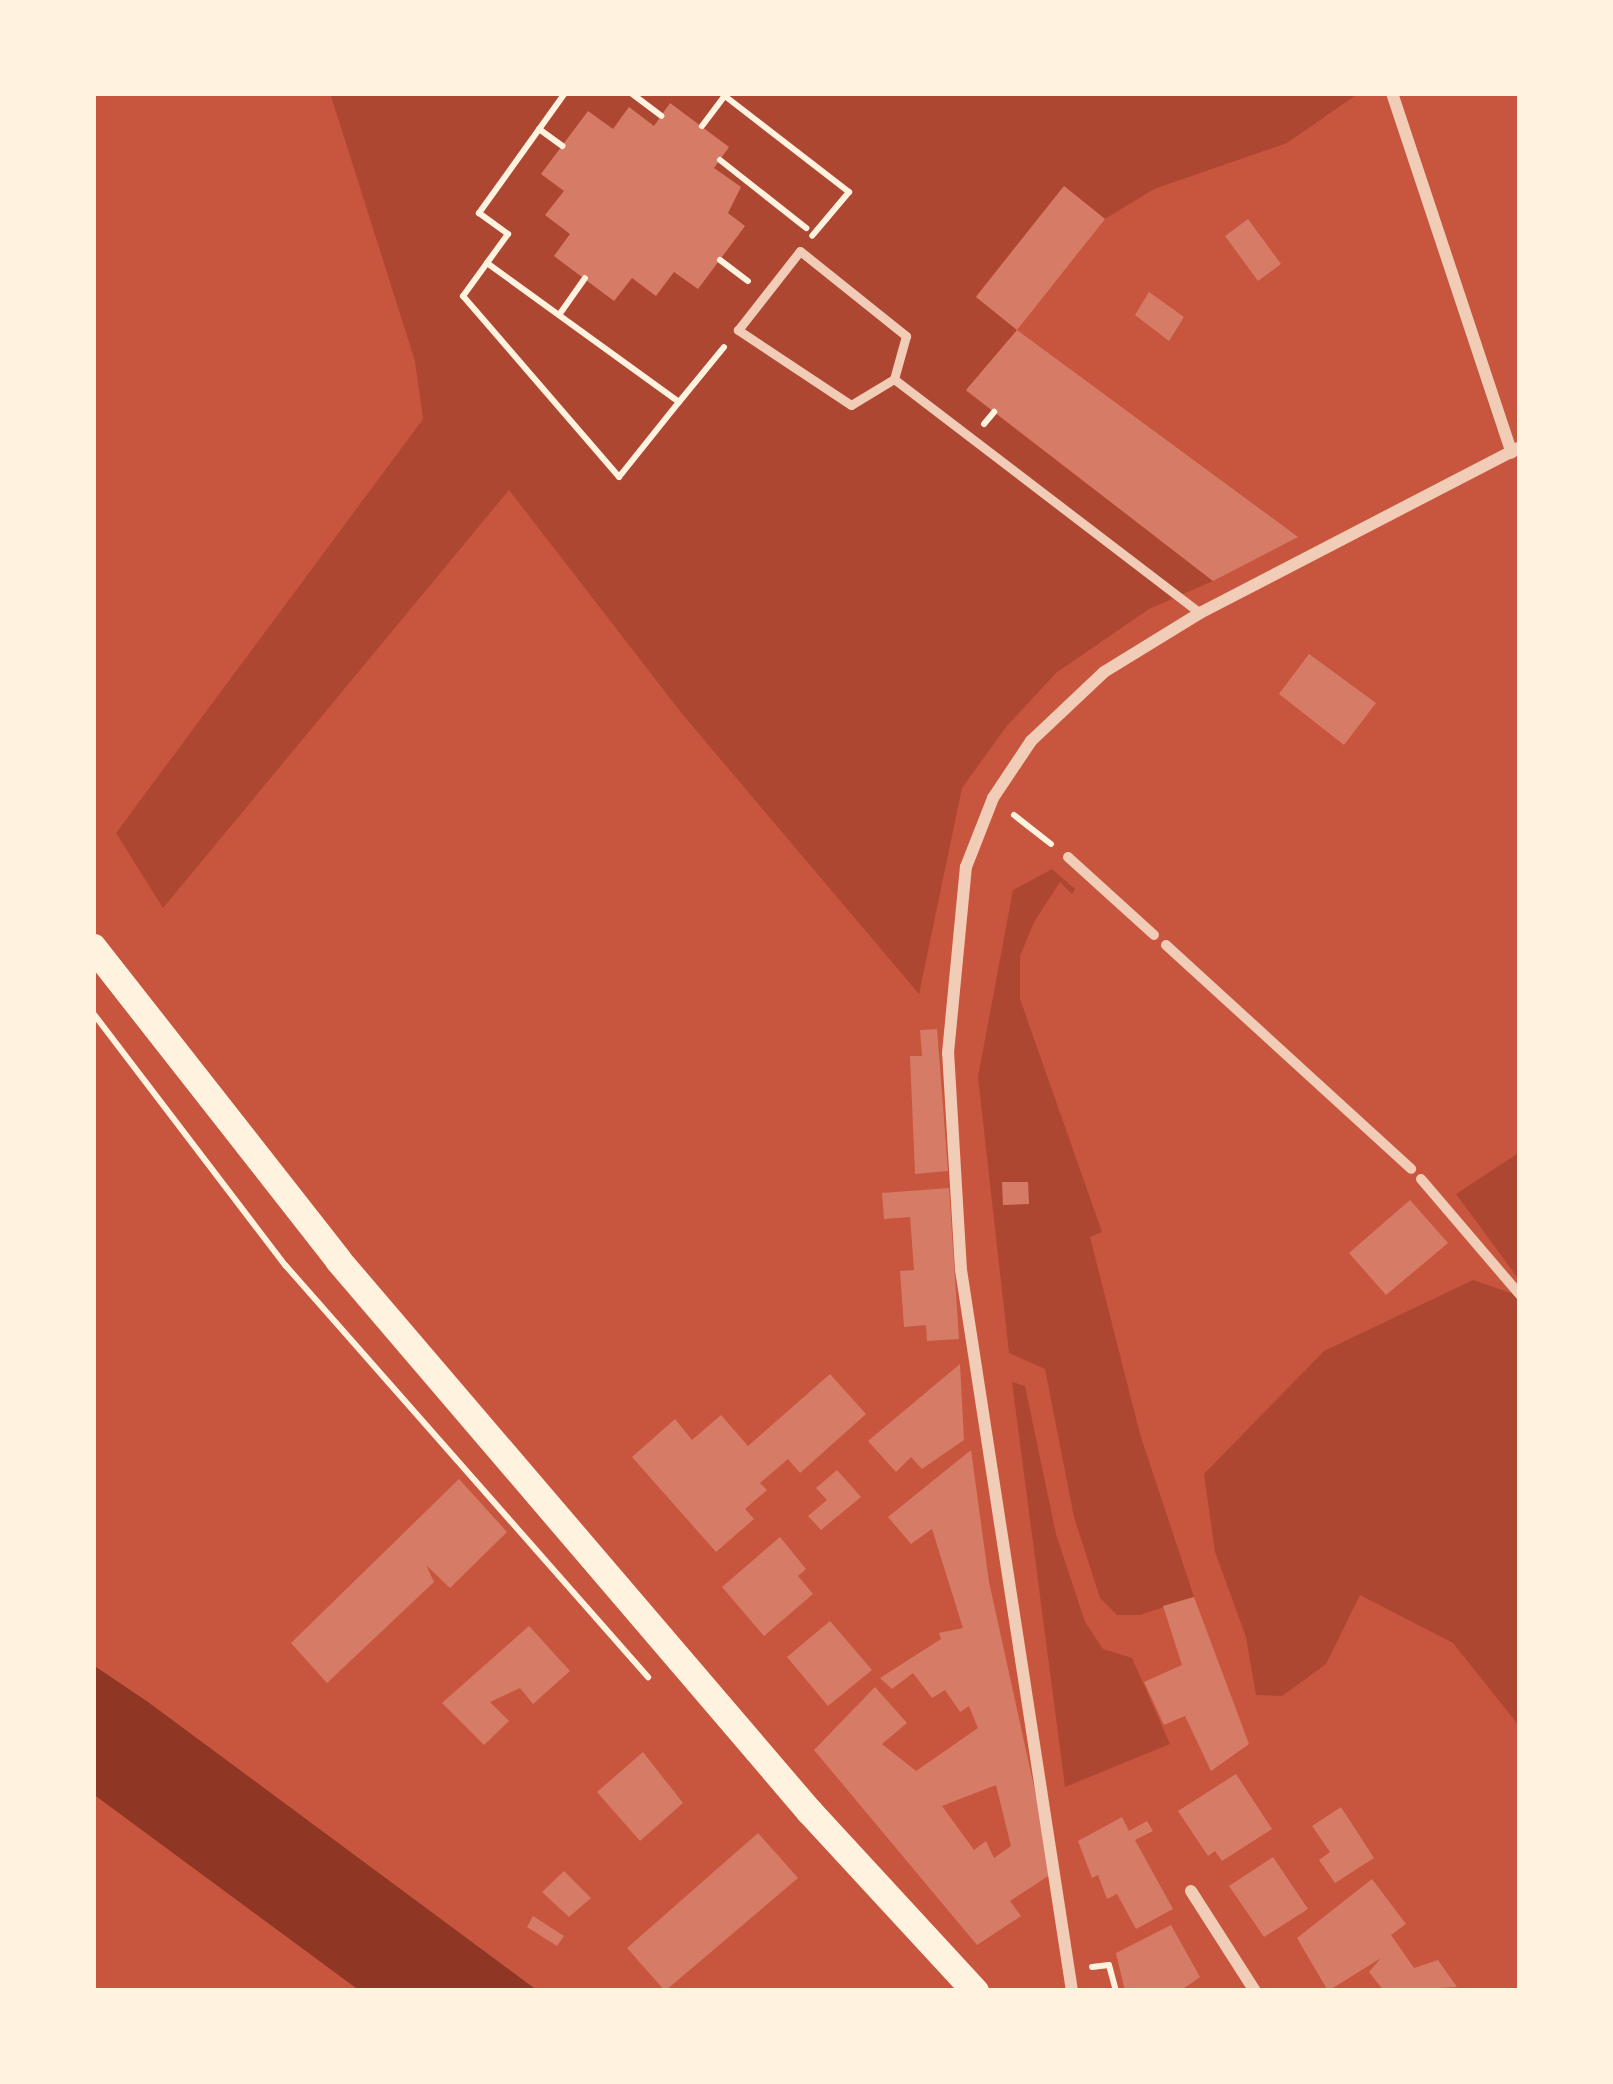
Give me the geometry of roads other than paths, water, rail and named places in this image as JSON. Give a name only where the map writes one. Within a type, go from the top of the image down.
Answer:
[{"type":"main road","points":[[93,947],[338,1260],[809,1811],[975,1991]]},
{"type":"street","points":[[1072,1991],[960,1249],[948,1053],[954,938],[966,867],[993,798],[1031,741],[1105,672],[1200,613],[1516,450],[1392,93]]},
{"type":"street","points":[[1068,857],[1154,935]]},
{"type":"street","points":[[1166,945],[1412,1168]]},
{"type":"street","points":[[1421,1179],[1520,1295]]},
{"type":"street","points":[[1191,1891],[1255,1991]]},
{"type":"lane","points":[[800,251],[906,336],[894,379],[851,405],[738,331],[800,251]]},
{"type":"lane","points":[[894,379],[1200,613]]}]
